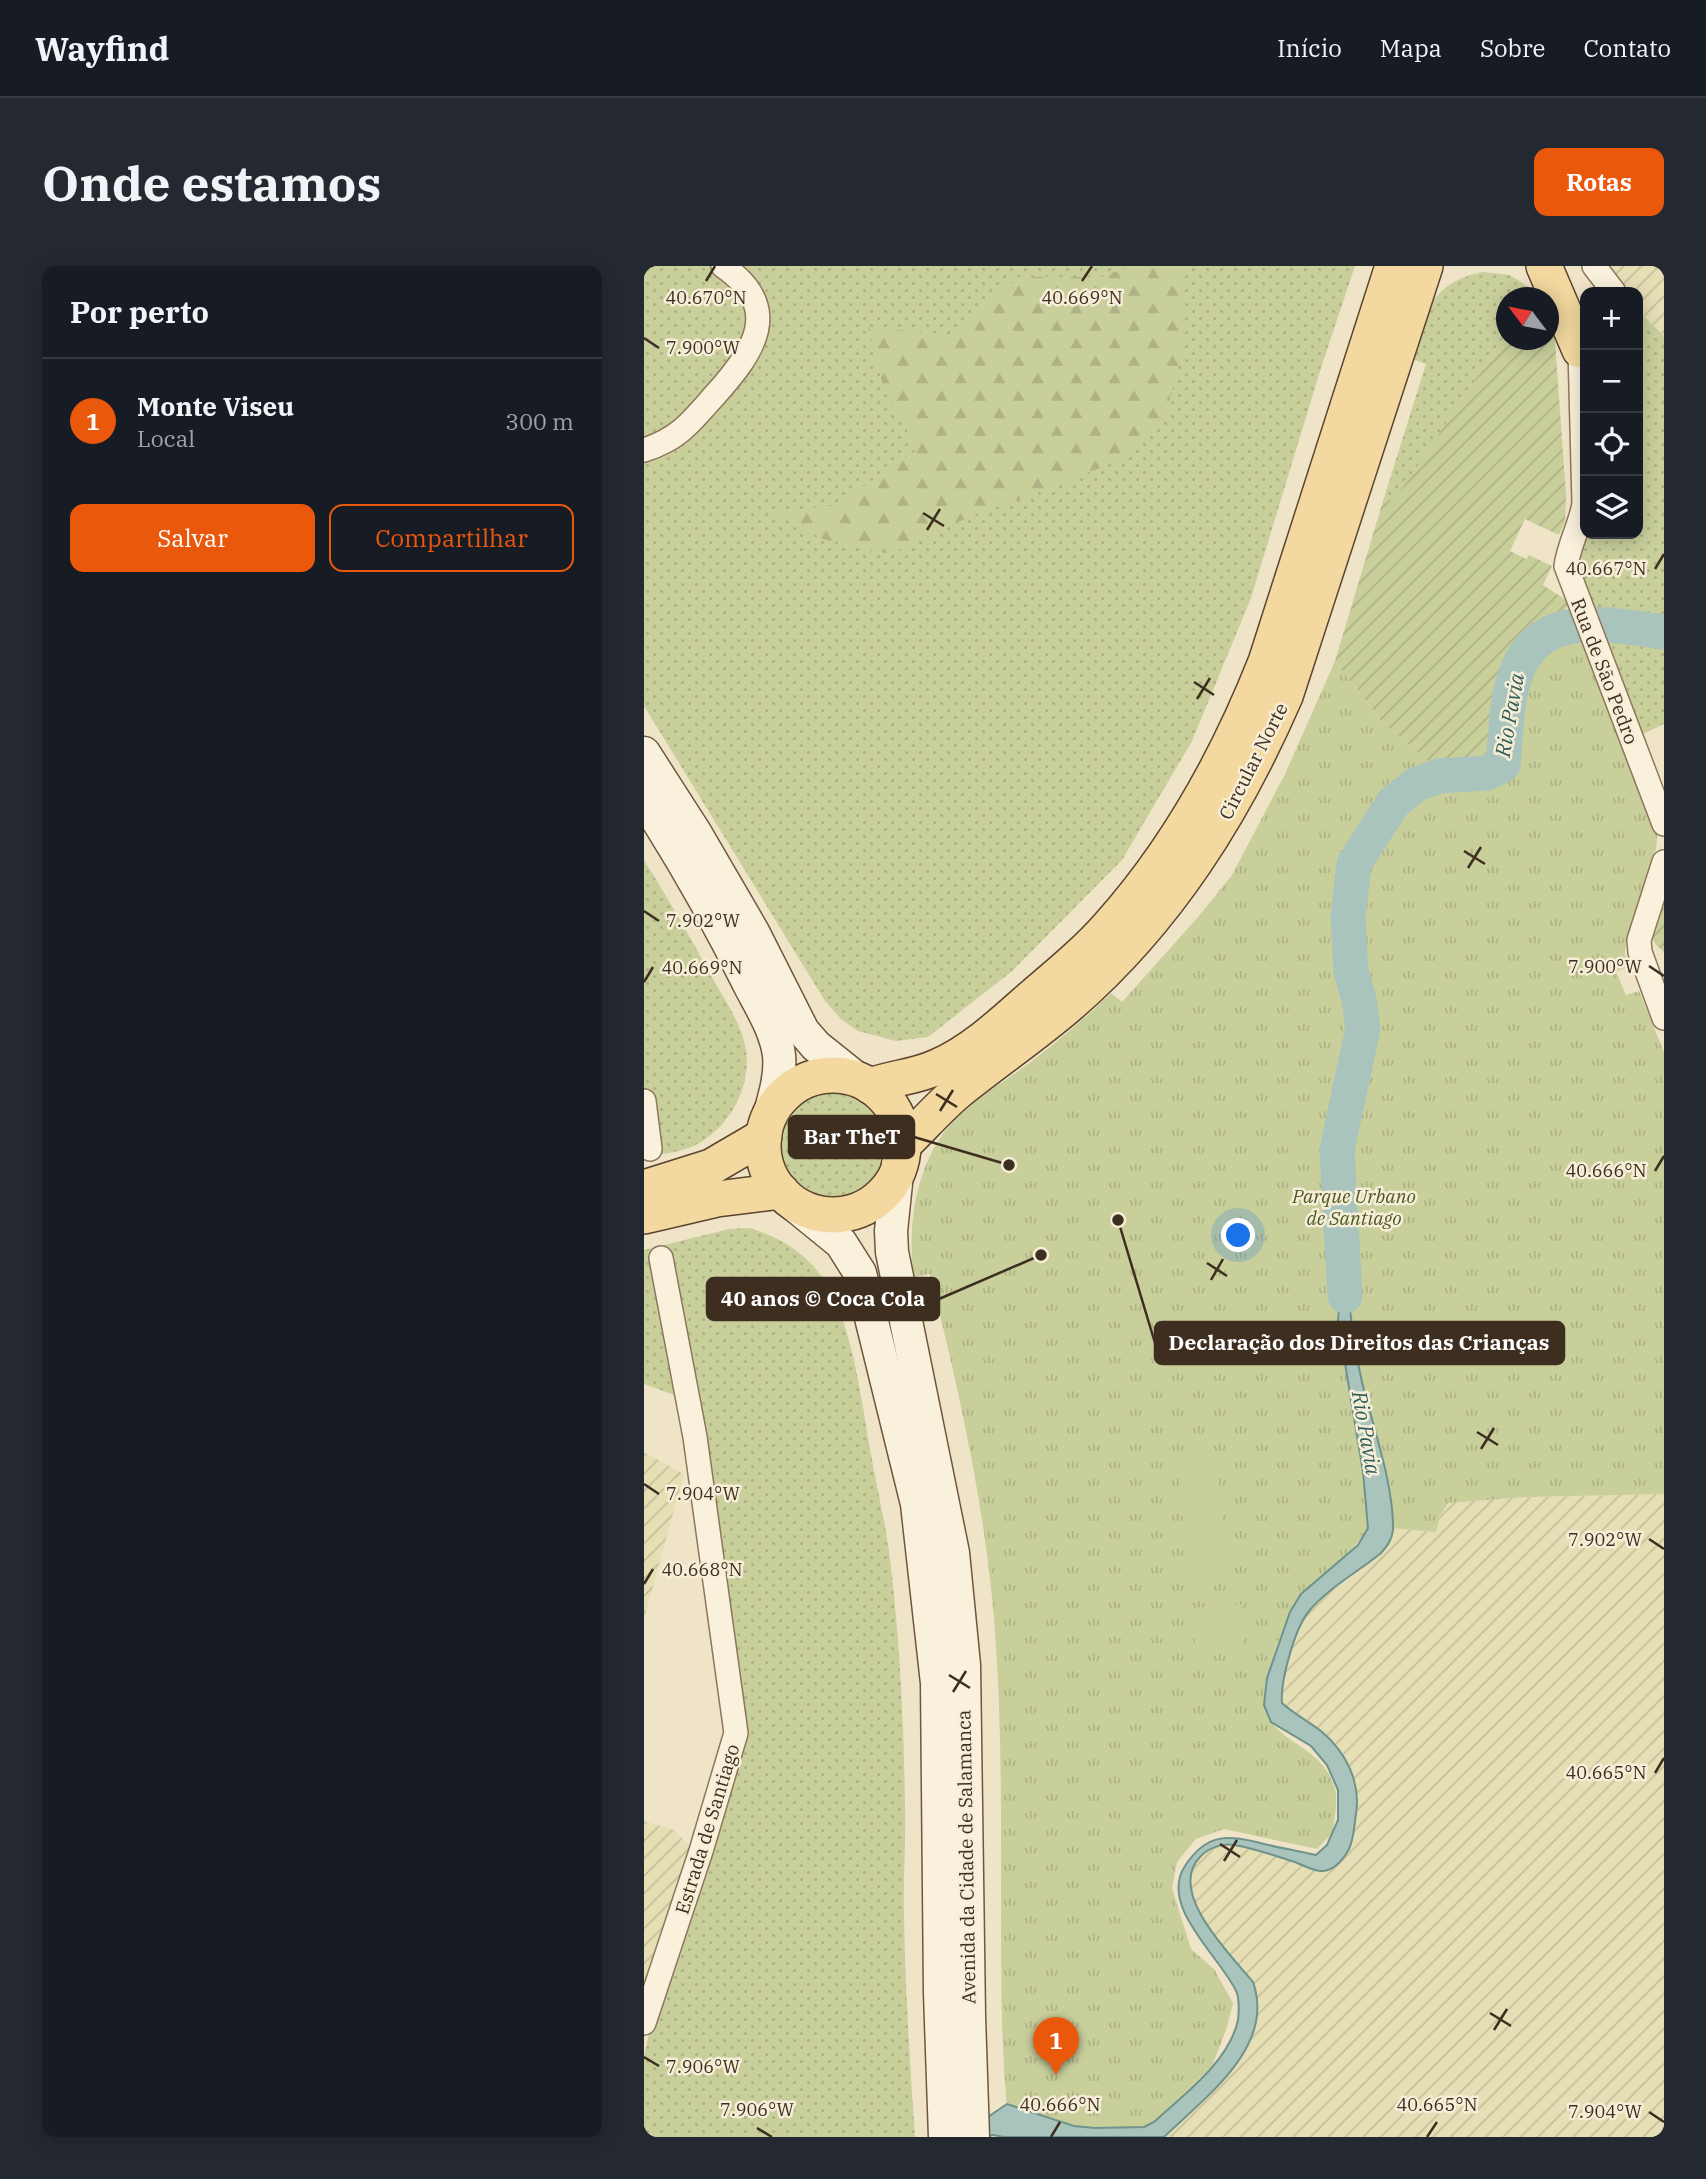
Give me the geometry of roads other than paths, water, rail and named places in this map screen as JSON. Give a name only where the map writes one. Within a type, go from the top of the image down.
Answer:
[{"type":"main road","points":[[1412,273],[1449,266]]},
{"type":"main road","points":[[1524,266],[1555,273],[1574,286],[1580,349]]},
{"type":"main road","name":"Circular Norte","points":[[863,1082],[916,1075],[937,1068],[1000,1026],[1109,926],[1178,835],[1225,756],[1247,711],[1412,273]]},
{"type":"main road","name":"Circular Norte","points":[[901,1154],[957,1092],[1014,1050],[1105,971],[1168,901],[1223,820],[1260,751],[1285,696],[1412,273]]},
{"type":"main road","points":[[644,753],[696,834],[753,932],[792,1014],[803,1031],[816,1046],[891,1104],[900,1123],[901,1154],[890,1186],[874,1203],[853,1213],[830,1216],[807,1211],[784,1195],[772,1181],[764,1159],[767,1125],[778,1085],[779,1055],[769,1024],[728,941],[678,851],[644,799]]},
{"type":"main road","points":[[644,1188],[711,1167],[767,1125],[782,1097],[798,1084],[817,1076],[836,1074],[863,1082]]},
{"type":"main road","name":"Avenida da Cidade de Salamanca","points":[[901,1154],[891,1231],[892,1252],[953,1553],[964,1665],[968,2016],[959,2130]]},
{"type":"main road","points":[[644,1216],[717,1199],[784,1195]]},
{"type":"main road","name":"Avenida da Cidade de Salamanca","points":[[784,1195],[841,1243],[860,1273],[917,1503],[937,1682],[940,1993],[959,2130]]},
{"type":"street","points":[[644,450],[667,443],[692,421],[742,365],[757,335],[757,311],[751,290],[723,266]]},
{"type":"street","points":[[1594,266],[1610,287]]},
{"type":"street","name":"Rua de São Pedro","points":[[1580,350],[1583,413]]},
{"type":"street","name":"Rua de São Pedro","points":[[1580,522],[1566,566],[1664,824]]},
{"type":"street","points":[[1664,862],[1639,940],[1640,952],[1657,975],[1664,1018]]},
{"type":"street","points":[[644,1101],[650,1149]]},
{"type":"street","name":"Estrada de Santiago","points":[[644,2023],[701,1851],[736,1732],[695,1437],[662,1258]]},
{"type":"water","name":"Rio Pavia","points":[[1344,1248],[1356,1349],[1387,1475],[1393,1530],[1381,1553],[1325,1595],[1309,1611],[1294,1642],[1286,1669],[1282,1703],[1330,1739],[1350,1768],[1357,1802],[1350,1847],[1337,1865],[1325,1871],[1234,1845],[1216,1847],[1200,1857],[1192,1871],[1191,1888],[1196,1905],[1218,1940],[1253,1982],[1257,2006],[1255,2028],[1233,2069],[1164,2137],[985,2137],[982,2121],[1007,2104],[1074,2126],[1144,2127],[1154,2122],[1179,2100],[1204,2076],[1225,2050],[1233,2035],[1239,2010],[1237,1993],[1186,1915],[1180,1898],[1179,1882],[1185,1866],[1202,1847],[1219,1839],[1229,1838],[1316,1855],[1327,1845],[1338,1820],[1338,1790],[1327,1765],[1311,1746],[1271,1722],[1264,1705],[1267,1678],[1290,1612],[1301,1594],[1358,1545],[1368,1528],[1363,1472],[1338,1321]]},
{"type":"waterway","name":"Rio Pavia","points":[[1345,1296],[1337,1150],[1363,1028],[1359,999],[1351,972],[1348,917],[1354,864],[1393,803],[1417,784],[1439,776],[1487,773],[1503,765],[1511,691],[1520,664],[1534,645],[1550,633],[1570,627],[1592,625],[1664,632]]},
{"type":"place","name":"Bar TheT","points":[[1009,1165]]},
{"type":"place","name":"Declaração dos Direitos das Crianças","points":[[1118,1220]]},
{"type":"place","name":"40 anos © Coca Cola","points":[[1041,1255]]},
{"type":"place","name":"Monte Viseu","points":[[1056,2075]]},
{"type":"park label","name":"Parque Urbano de Santiago","points":[[1354,1207]]}]
